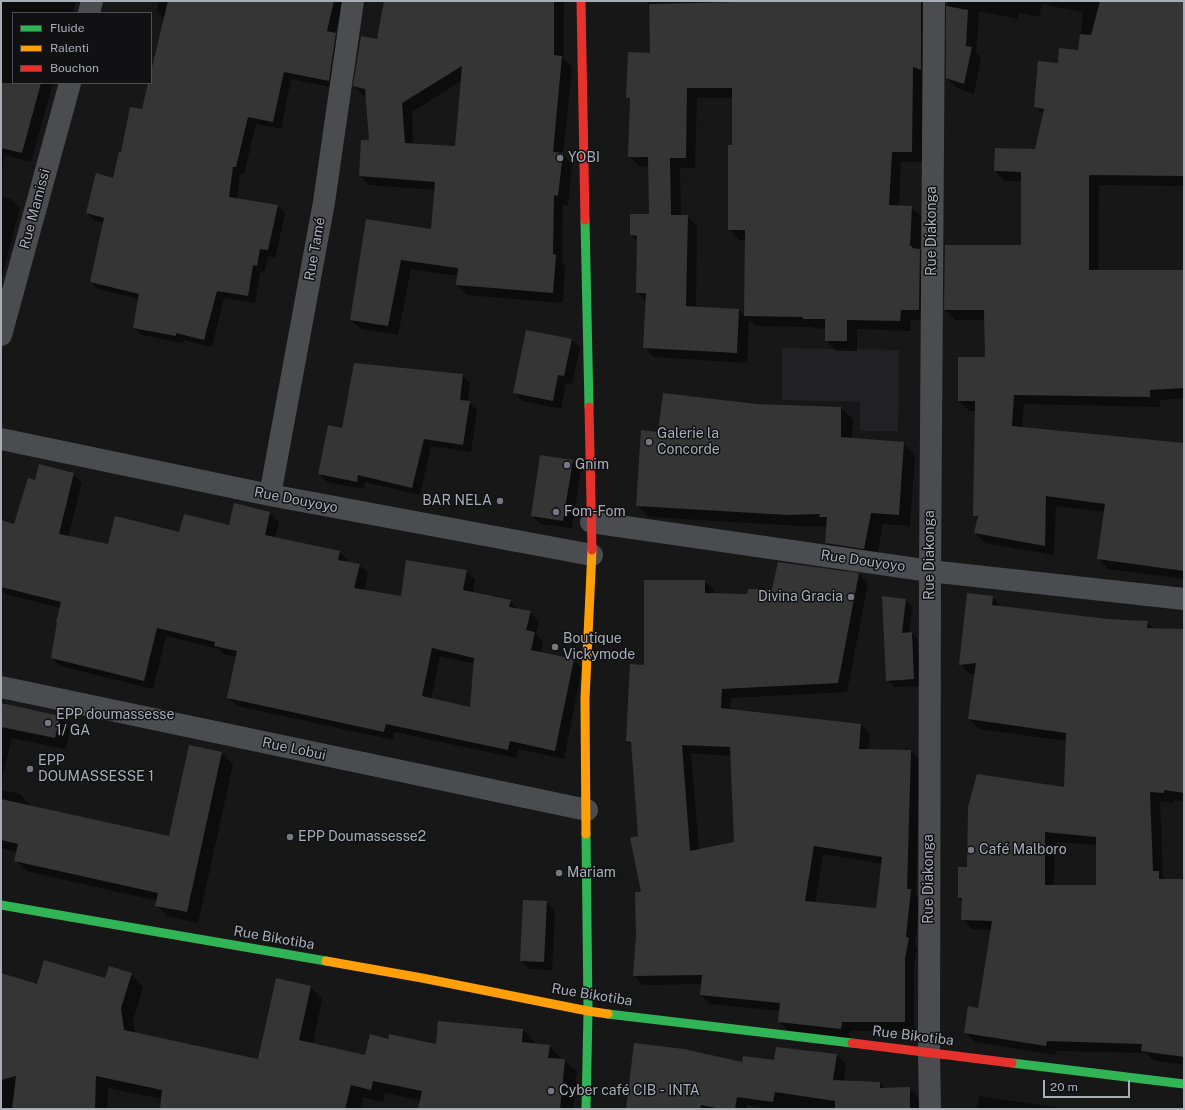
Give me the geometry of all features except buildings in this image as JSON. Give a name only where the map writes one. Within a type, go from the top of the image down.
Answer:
[{"type":"street","points":[[89,12],[92,1]]},
{"type":"street","name":"Rue Tamé","points":[[270,495],[324,202],[353,1]]},
{"type":"street","points":[[581,1],[592,556],[585,699],[588,1010],[586,1109]]},
{"type":"street","name":"Rue Diakonga","points":[[930,1109],[928,1052],[934,1]]},
{"type":"street","name":"Rue Mamissi","points":[[1,335],[70,84]]},
{"type":"street","name":"Rue Douyoyo","points":[[1,439],[270,495],[592,556]]},
{"type":"street","name":"Rue Douyoyo","points":[[591,522],[930,571],[1184,599]]},
{"type":"street","name":"Rue Lobui","points":[[1,687],[587,810]]},
{"type":"street","name":"Rue Bikotiba","points":[[1,905],[422,978],[588,1010],[1184,1084]]},
{"type":"shaded area","points":[[782,348],[899,350],[898,431],[860,431],[860,402],[782,400]]},
{"type":"traffic: fast","points":[[585,220],[589,407]]},
{"type":"traffic: fast","points":[[586,834],[588,1011],[586,1109]]},
{"type":"traffic: fast","points":[[1,905],[326,961]]},
{"type":"traffic: fast","points":[[608,1014],[852,1043]]},
{"type":"traffic: fast","points":[[1012,1063],[1184,1084]]},
{"type":"traffic: slow","points":[[586,834],[585,699],[592,550]]},
{"type":"traffic: slow","points":[[326,961],[608,1014]]},
{"type":"traffic: jam","points":[[581,1],[585,220]]},
{"type":"traffic: jam","points":[[589,407],[592,550]]},
{"type":"traffic: jam","points":[[852,1043],[1012,1063]]},
{"type":"place","name":"YOBI","points":[[560,158]]},
{"type":"place","name":"Galerie la Concorde","points":[[649,442]]},
{"type":"place","name":"Gnim","points":[[567,465]]},
{"type":"place","name":"BAR NELA","points":[[500,501]]},
{"type":"place","name":"Fom-Fom","points":[[556,512]]},
{"type":"place","name":"Divina Gracia","points":[[851,597]]},
{"type":"place","name":"Boutique Vickymode","points":[[555,647]]},
{"type":"place","name":"EPP doumassesse 1/ GA","points":[[48,723]]},
{"type":"place","name":"EPP DOUMASSESSE 1","points":[[30,769]]},
{"type":"place","name":"EPP Doumassesse2","points":[[290,837]]},
{"type":"place","name":"Café Malboro","points":[[971,850]]},
{"type":"place","name":"Mariam","points":[[559,873]]},
{"type":"place","name":"Cyber café CIB - INTA","points":[[551,1091]]}]
